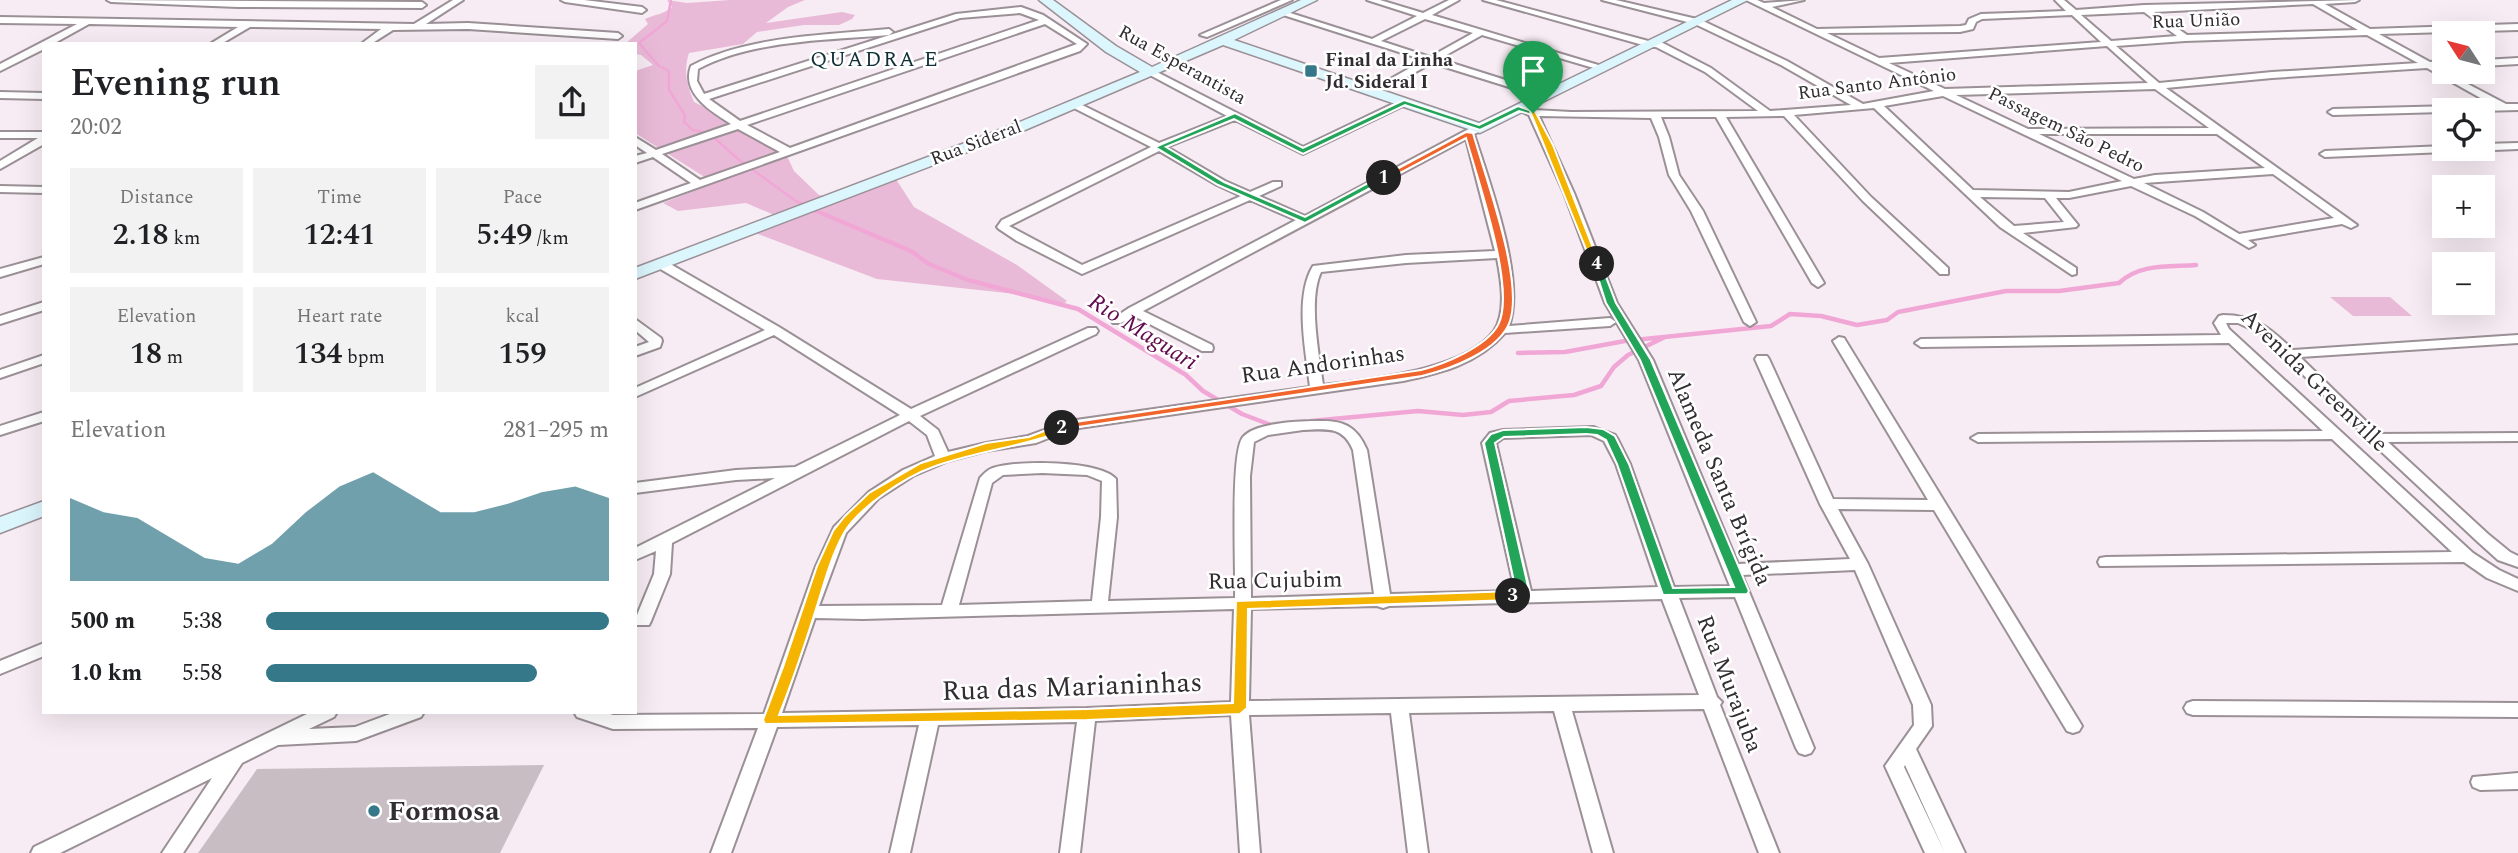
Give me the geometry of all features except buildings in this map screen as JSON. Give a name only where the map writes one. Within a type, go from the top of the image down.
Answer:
[{"type":"main road","name":"Rua Sideral","points":[[637,273],[1073,104],[1311,0]]},
{"type":"main road","points":[[1222,40],[1404,102],[1474,130],[1600,67],[1655,44],[1740,0]]},
{"type":"main road","name":"Rua Esperantista","points":[[1047,1],[1111,49],[1151,72]]},
{"type":"main road","points":[[0,525],[42,509]]},
{"type":"street","points":[[111,0],[422,5]]},
{"type":"street","points":[[417,26],[457,1],[467,0]]},
{"type":"street","points":[[565,0],[642,10]]},
{"type":"street","points":[[1222,40],[1204,34],[1288,0]]},
{"type":"street","points":[[1371,0],[1600,67]]},
{"type":"street","points":[[1374,41],[1455,0]]},
{"type":"street","points":[[1487,0],[1655,44],[1708,70],[1768,114]]},
{"type":"street","points":[[1606,0],[1698,22],[1784,64],[1862,107]]},
{"type":"street","name":"Passagem São Pedro","points":[[1740,0],[1763,6],[1813,32],[2029,131],[2199,214],[2249,245]]},
{"type":"street","points":[[1763,6],[1800,0]]},
{"type":"street","points":[[2059,0],[2157,86],[2216,131],[2348,223],[2237,238]]},
{"type":"street","points":[[2137,0],[2185,38]]},
{"type":"street","points":[[1813,32],[1968,28],[1975,18],[2072,11],[2355,0]]},
{"type":"street","points":[[2313,1],[2504,107]]},
{"type":"street","points":[[637,206],[1077,49],[1083,44],[1021,10],[959,16],[701,98]]},
{"type":"street","points":[[1281,13],[1544,95]]},
{"type":"street","points":[[0,20],[468,26],[618,36]]},
{"type":"street","points":[[637,159],[1045,21]]},
{"type":"street","points":[[49,42],[87,22]]},
{"type":"street","points":[[218,42],[248,25]]},
{"type":"street","points":[[368,42],[391,27]]},
{"type":"street","name":"Rua União","points":[[1875,61],[2185,38],[2518,27]]},
{"type":"street","points":[[789,152],[709,106],[701,98],[692,80],[691,71],[704,61],[732,52],[919,29]]},
{"type":"street","points":[[1374,92],[1481,33]]},
{"type":"street","points":[[0,68],[42,46]]},
{"type":"street","points":[[0,56],[42,58]]},
{"type":"street","points":[[2496,62],[2518,61]]},
{"type":"street","name":"Rua Santo Antônio","points":[[1518,108],[1533,113],[1768,114],[1862,107],[1947,92],[2157,86],[2432,65]]},
{"type":"street","name":"Rua Esperantista","points":[[1151,72],[1303,151],[1404,102]]},
{"type":"street","points":[[0,95],[42,96]]},
{"type":"street","points":[[1875,103],[1968,193],[2012,230],[2072,271]]},
{"type":"street","points":[[1073,104],[1159,147],[1221,183],[1305,220]]},
{"type":"street","points":[[2333,112],[2518,107]]},
{"type":"street","name":"Alameda Santa Brígida","points":[[1533,113],[1569,193],[1611,303],[1629,337],[1646,360],[1805,748]]},
{"type":"street","points":[[1654,113],[1678,184],[1697,211],[1750,322]]},
{"type":"street","points":[[1787,113],[1867,200],[1944,271]]},
{"type":"street","points":[[1719,114],[1818,283]]},
{"type":"street","points":[[1235,116],[1159,147],[1006,222],[1003,225],[1004,230],[1078,270],[1094,267],[1278,184]]},
{"type":"street","points":[[1117,320],[1474,130],[1503,254],[1509,304],[1501,330],[1611,322]]},
{"type":"street","points":[[2029,131],[2216,131]]},
{"type":"street","points":[[0,135],[41,139]]},
{"type":"street","points":[[0,143],[41,139]]},
{"type":"street","points":[[0,166],[41,139]]},
{"type":"street","points":[[637,142],[699,184]]},
{"type":"street","points":[[2325,154],[2518,146]]},
{"type":"street","points":[[1968,193],[2069,195],[2155,178],[2272,171]]},
{"type":"street","points":[[0,189],[42,190]]},
{"type":"street","points":[[2012,230],[2072,225],[2048,195]]},
{"type":"street","points":[[1317,390],[1310,300],[1311,278],[1317,269],[1406,259],[1503,254]]},
{"type":"street","points":[[0,273],[42,261]]},
{"type":"street","points":[[661,264],[775,330],[910,415],[933,433],[943,458]]},
{"type":"street","points":[[0,320],[42,307]]},
{"type":"street","points":[[1133,311],[1207,348]]},
{"type":"street","name":"Avenida Greenville","points":[[2513,558],[2375,438],[2266,331],[2250,322],[2223,319],[2220,323],[2224,331],[2467,557],[2493,574],[2518,585]]},
{"type":"street","points":[[637,325],[656,341],[655,344],[637,351]]},
{"type":"street","points":[[637,392],[775,330]]},
{"type":"street","name":"Rua Andorinhas","points":[[721,853],[839,531],[874,495],[908,473],[943,458],[986,447],[1031,440],[1081,423],[1388,380],[1445,368],[1473,352],[1501,330]]},
{"type":"street","points":[[637,554],[910,415],[1092,331]]},
{"type":"street","points":[[1921,343],[2232,338]]},
{"type":"street","points":[[2289,354],[2518,339]]},
{"type":"street","points":[[1839,341],[2073,726]]},
{"type":"street","points":[[1762,359],[1828,504],[1860,564],[1922,705],[1923,726],[1894,766],[1935,853]]},
{"type":"street","points":[[0,374],[42,360]]},
{"type":"street","points":[[0,431],[42,417]]},
{"type":"street","points":[[1250,853],[1240,708],[1243,465],[1249,439],[1268,430],[1334,426],[1347,431],[1358,442],[1383,602]]},
{"type":"street","name":"Rua Murajuba","points":[[1524,595],[1489,443],[1495,436],[1503,433],[1593,430],[1605,434],[1611,438],[1623,464],[1668,592],[1713,702],[1769,853]]},
{"type":"street","points":[[1978,438],[2337,435]]},
{"type":"street","points":[[2375,438],[2518,437]]},
{"type":"street","points":[[949,611],[982,490],[989,475],[994,472],[1057,470],[1102,474],[1111,484],[1110,517],[1099,608]]},
{"type":"street","points":[[637,488],[736,475],[799,473]]},
{"type":"street","points":[[1828,504],[1940,505]]},
{"type":"street","points":[[643,621],[662,574],[664,541]]},
{"type":"street","points":[[2106,562],[2467,557]]},
{"type":"street","points":[[1732,570],[1860,564]]},
{"type":"street","name":"Rua Cujubim","points":[[808,612],[1383,602],[1524,595],[1742,591]]},
{"type":"street","points":[[0,668],[42,650]]},
{"type":"street","name":"Rua das Marianinhas","points":[[589,714],[613,722],[1087,715],[1240,708],[1713,702]]},
{"type":"street","points":[[1561,704],[1603,853]]},
{"type":"street","points":[[1399,707],[1418,853]]},
{"type":"street","points":[[2193,708],[2518,710]]},
{"type":"street","points":[[41,853],[324,714]]},
{"type":"street","points":[[274,739],[356,734],[379,728],[410,714]]},
{"type":"street","points":[[1070,853],[1087,715]]},
{"type":"street","points":[[900,853],[930,718]]},
{"type":"street","points":[[1907,749],[1955,853]]},
{"type":"street","points":[[172,853],[235,758]]},
{"type":"street","points":[[2480,782],[2518,781]]},
{"type":"shaded area","points":[[667,0],[687,3],[805,0],[788,7],[766,23],[842,12],[855,15],[839,25],[804,25],[757,32],[743,44],[689,53],[687,78],[694,102],[740,124],[787,156],[794,171],[819,195],[832,197],[892,173],[914,207],[1017,265],[1067,301],[1061,306],[1024,295],[877,279],[750,231],[779,217],[746,203],[678,211],[663,203],[714,183],[637,134],[637,70],[653,65],[637,54],[637,42],[627,42],[648,24],[645,19],[672,7]]},
{"type":"shaded area","points":[[2330,297],[2390,297],[2412,316],[2353,316]]},
{"type":"waterway","name":"Rio Maguari","points":[[671,0],[667,21],[639,43],[659,66],[669,71],[669,90],[685,115],[684,122],[693,130],[709,133],[739,160],[796,201],[811,208]]},
{"type":"waterway","name":"Rio Maguari","points":[[807,207],[911,251],[929,264],[968,280],[1078,309],[1186,375],[1203,391],[1242,414],[1271,425]]},
{"type":"waterway","points":[[1518,353],[1565,352],[1625,341],[1771,326],[1790,314],[1821,316],[1857,325],[1887,320],[1898,312],[2006,291],[2059,291],[2119,283],[2146,269],[2196,265]]},
{"type":"waterway","name":"Rio Maguari","points":[[1311,421],[1418,411],[1463,415],[1491,412],[1509,401],[1574,395],[1601,386],[1614,367],[1628,355],[1665,337]]},
{"type":"place","name":"Final da Linha Jd. Sideral I","points":[[1311,71]]},
{"type":"place","name":"Formosa","points":[[374,811]]},
{"type":"district","name":"QUADRA E","points":[[875,60]]},
{"type":"route","points":[[1404,102],[1480,128],[1518,108],[1533,113],[1569,193],[1611,303],[1629,337],[1646,360],[1742,591],[1668,592],[1623,464],[1611,438],[1605,434],[1593,430],[1503,433],[1491,439],[1489,448],[1524,595],[1383,602],[1241,604],[1240,708],[1087,715],[770,720],[831,546],[839,531],[874,495],[908,473],[943,458],[986,447],[1031,440],[1069,425],[1388,380],[1436,370],[1473,352],[1501,330],[1509,304],[1503,254],[1469,133],[1305,220],[1221,183],[1159,147],[1235,116],[1303,151],[1404,102]]}]
